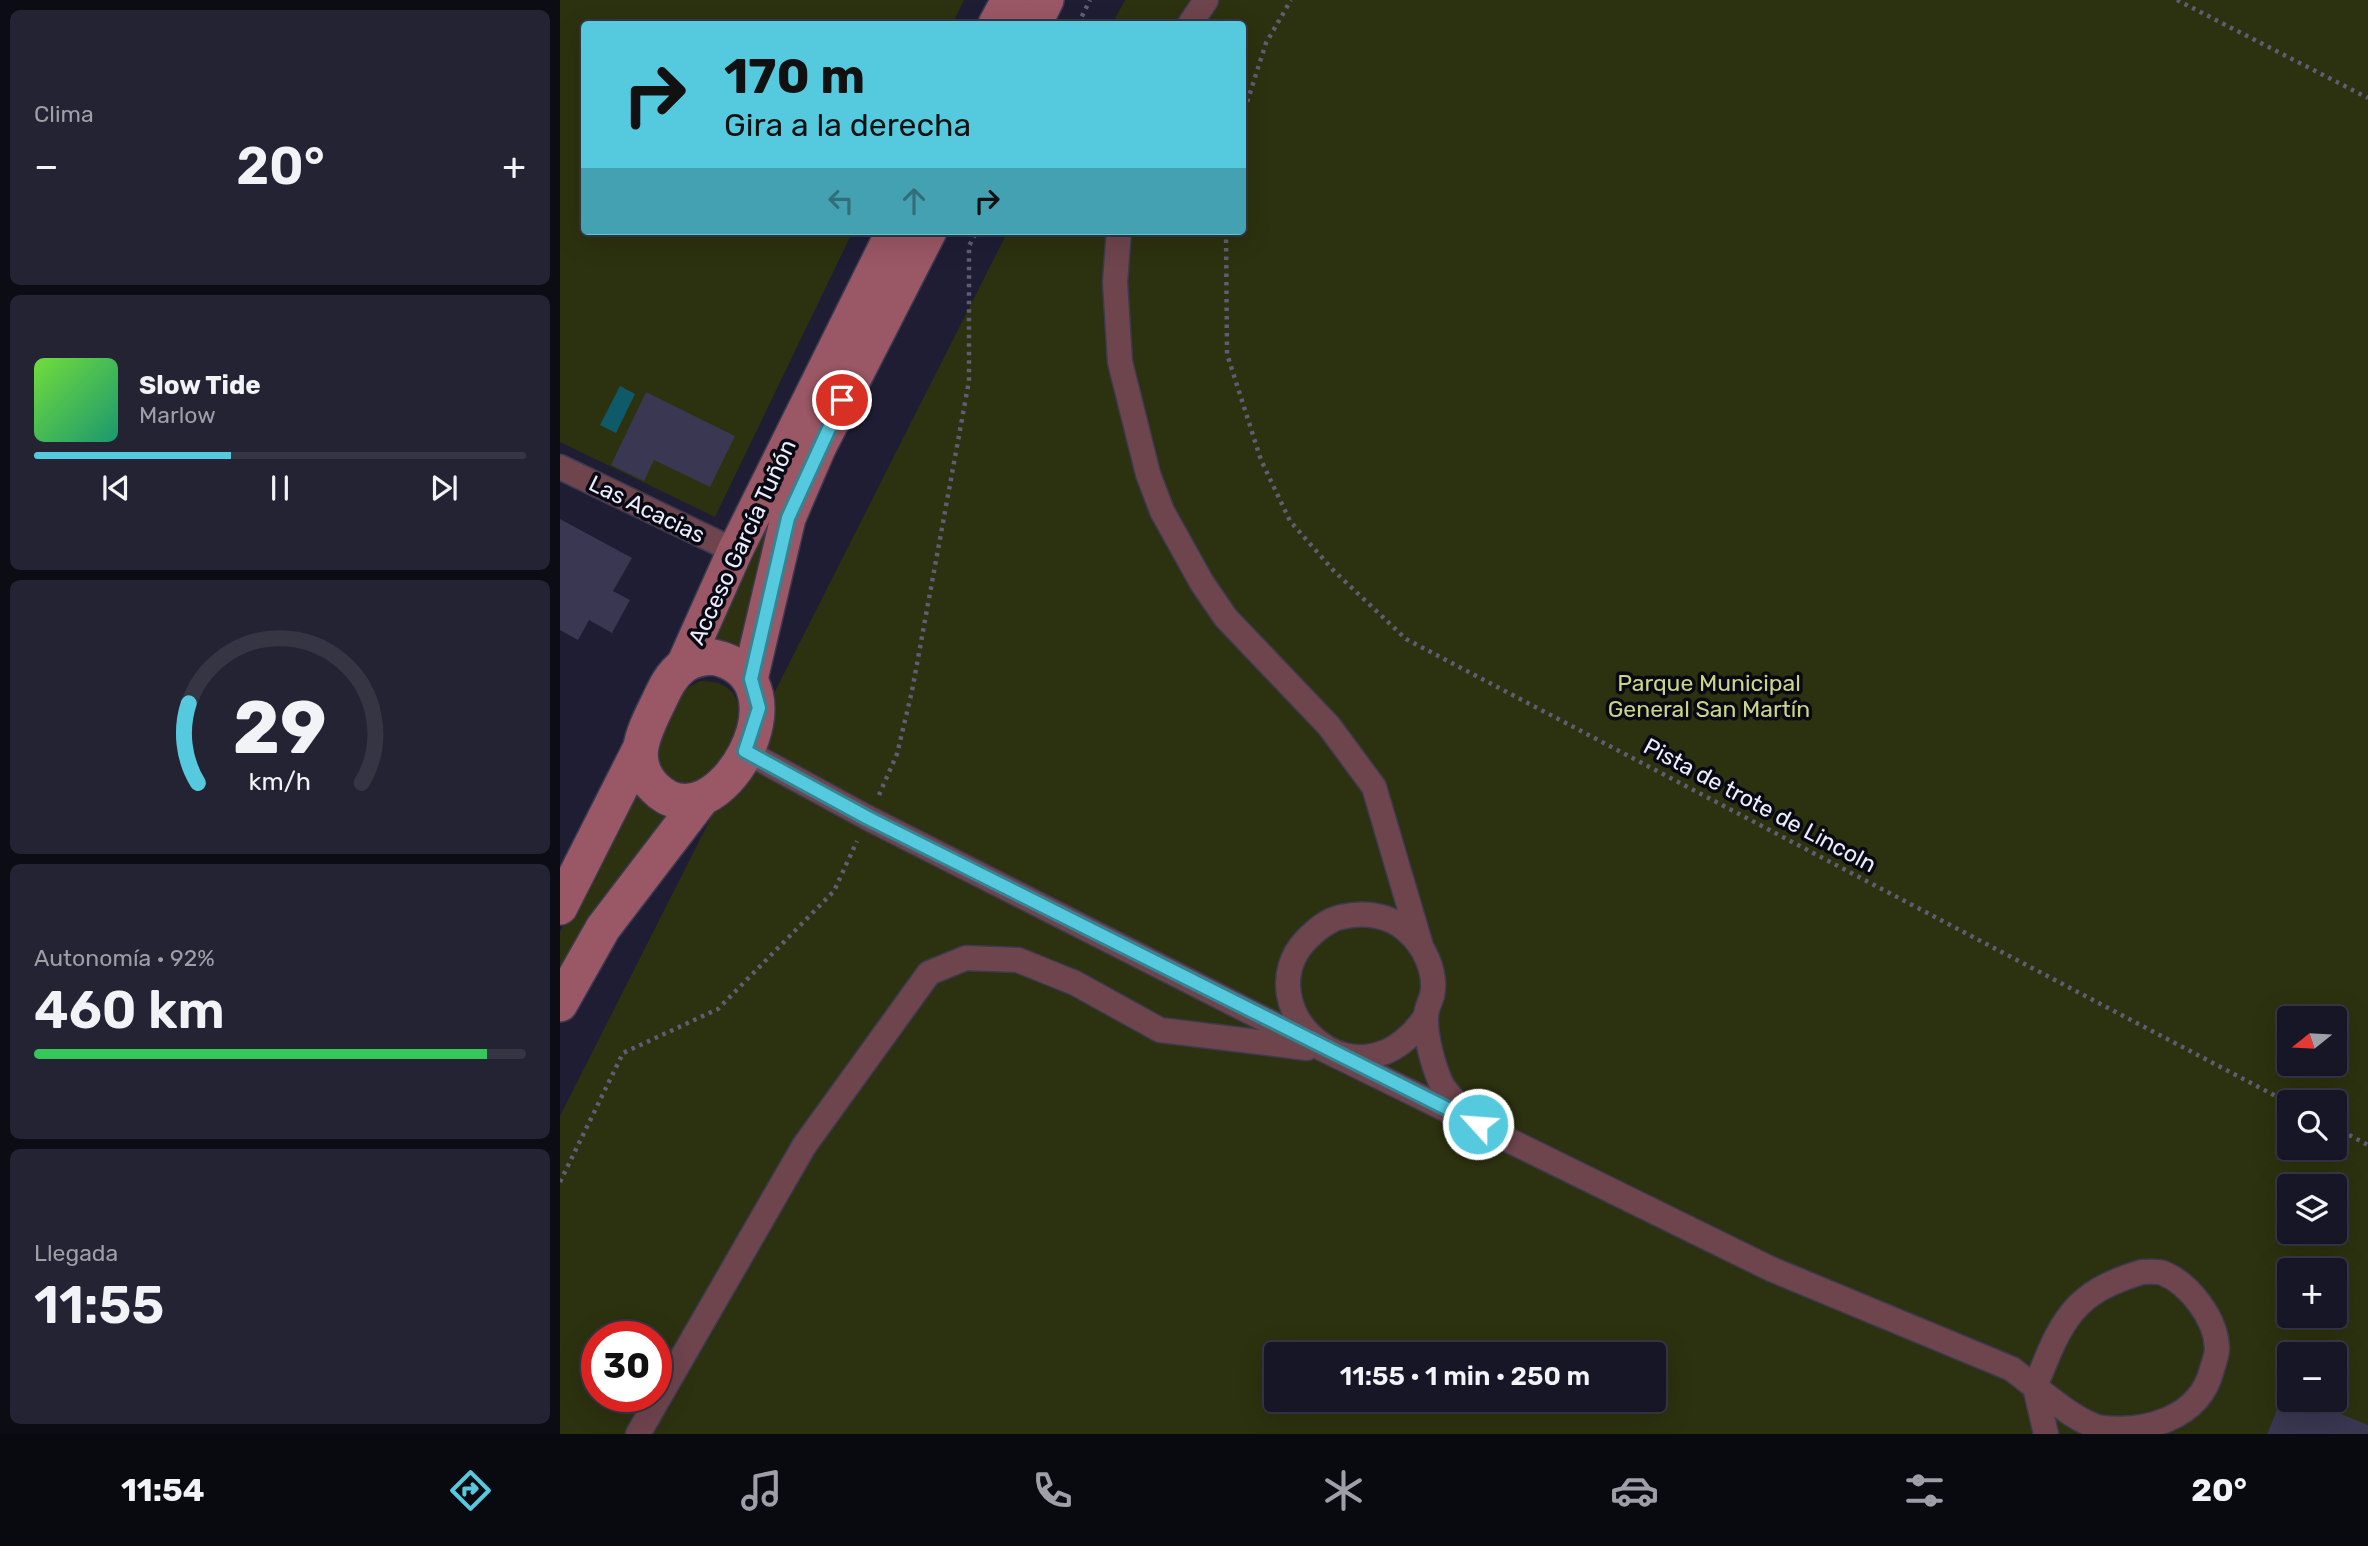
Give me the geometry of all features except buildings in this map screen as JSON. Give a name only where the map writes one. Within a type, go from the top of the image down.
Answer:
[{"type":"main road","points":[[998,21],[1009,0]]},
{"type":"main road","points":[[1036,21],[1046,0]]},
{"type":"main road","name":"Acceso García Tuñón","points":[[684,665],[735,551],[892,235]]},
{"type":"main road","name":"Acceso García Tuñón","points":[[751,679],[788,518],[818,448],[927,235]]},
{"type":"main road","points":[[560,907],[639,751],[642,736],[673,675],[684,665],[698,659],[720,658],[741,668],[751,679],[759,708],[745,751],[725,784],[700,800],[603,928],[560,1004]]},
{"type":"main road","points":[[639,751],[644,773],[657,791],[685,802],[700,800]]},
{"type":"street","points":[[1192,21],[1206,0]]},
{"type":"street","points":[[638,1434],[804,1146],[929,974],[966,958],[1018,960],[1075,983],[1160,1030],[1325,1050],[1345,1056],[1369,1057],[1392,1051],[1412,1036],[1426,1016],[1433,993],[1431,968],[1421,946],[1374,787],[1329,726],[1226,618],[1202,583],[1162,511],[1148,474],[1120,362],[1115,282],[1119,235]]},
{"type":"street","name":"Las Acacias","points":[[560,467],[735,551]]},
{"type":"street","points":[[745,751],[868,818],[1325,1050],[1771,1269],[2012,1369],[2035,1387],[2070,1414],[2097,1427],[2126,1431],[2149,1430],[2177,1418],[2198,1399],[2210,1378],[2217,1349],[2205,1311],[2186,1289],[2162,1273],[2142,1272],[2109,1281],[2087,1296],[2065,1321],[2035,1387],[2046,1434]]},
{"type":"street","points":[[1325,1050],[1305,1031],[1294,1011],[1289,988],[1292,965],[1301,945],[1317,928],[1338,917],[1360,914],[1383,917],[1404,928],[1421,946]]},
{"type":"street","points":[[1426,1016],[1432,1055],[1442,1085],[1478,1124]]},
{"type":"path","points":[[1080,21],[1090,0]]},
{"type":"path","points":[[1246,106],[1266,43],[1291,0]]},
{"type":"path","points":[[2177,0],[2368,98]]},
{"type":"path","points":[[560,1182],[623,1053],[718,1009],[834,891],[897,754],[969,381],[970,246],[975,235]]},
{"type":"path","name":"Pista de trote de Lincoln","points":[[1227,235],[1227,354],[1261,460],[1290,521],[1333,570],[1406,639],[2277,1097]]},
{"type":"path","points":[[2347,1134],[2368,1145]]},
{"type":"green space","points":[[560,0],[964,0],[954,21],[581,21],[581,235],[851,235],[715,517],[560,442]]},
{"type":"green space","name":"Parque Municipal General San Martín","points":[[1125,0],[2368,0],[2368,1434],[560,1434],[560,1116],[1006,235],[1246,235],[1246,21],[1114,21]]},
{"type":"green space","points":[[777,490],[744,656],[702,648]]},
{"type":"green space","points":[[701,681],[727,688],[739,705],[738,728],[728,752],[712,772],[693,783],[673,780],[655,758],[661,735],[674,703],[681,694]]},
{"type":"green space","points":[[632,786],[672,813],[560,972],[560,932]]},
{"type":"shaded area","points":[[620,386],[635,394],[616,433],[600,425]]},
{"type":"route","points":[[842,400],[788,518],[751,679],[759,708],[745,751],[868,818],[1325,1050],[1478,1124]]}]
